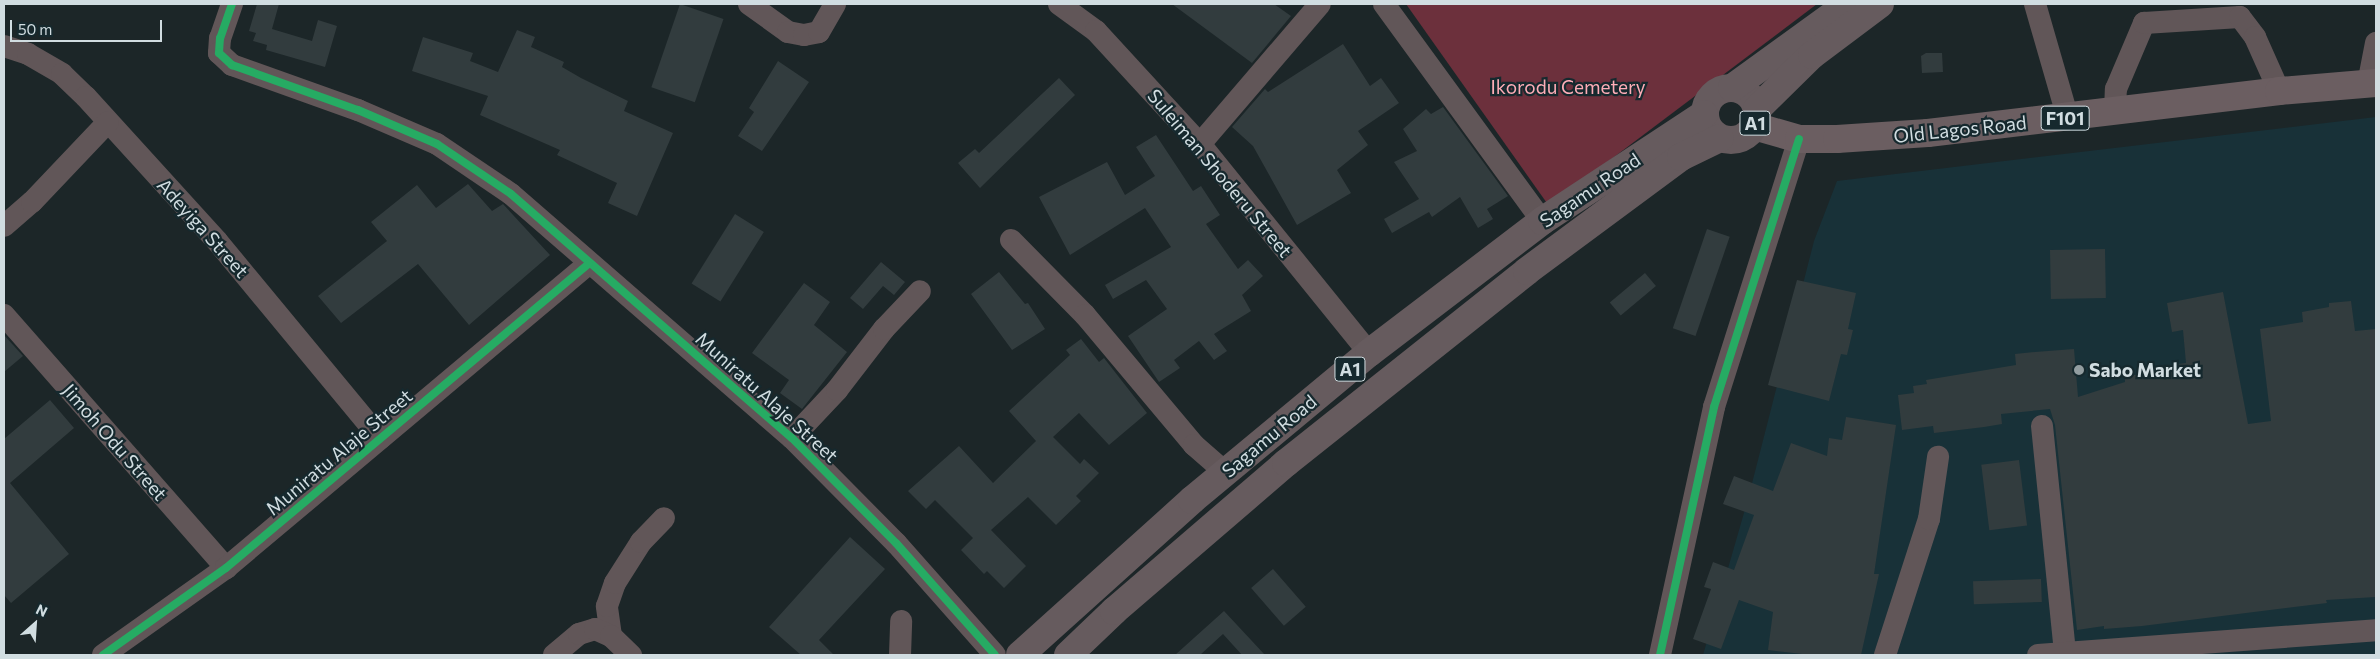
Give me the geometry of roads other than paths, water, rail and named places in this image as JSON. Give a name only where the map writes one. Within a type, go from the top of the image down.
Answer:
[{"type":"highway","name":"A1","points":[[1848,4],[1732,88],[1716,92],[1709,98],[1704,114],[1709,130],[1720,138],[1741,139],[1755,118],[1812,55],[1880,4]]},
{"type":"highway","name":"A1","points":[[1732,88],[1748,94],[1755,118]]},
{"type":"highway","name":"Sagamu Road","points":[[1020,655],[1225,472],[1369,353],[1542,221],[1704,114]]},
{"type":"highway","name":"Sagamu Road","points":[[1068,655],[1279,470],[1527,270],[1681,157],[1720,138]]},
{"type":"main road","name":"Old Lagos Road","points":[[1755,118],[1799,139],[1928,133],[2115,113],[2280,91],[2372,84]]},
{"type":"street","name":"Muniratu Alaje Street","points":[[232,4],[220,38],[219,54],[232,65],[358,110],[436,144],[510,194],[588,264],[792,438],[896,543],[994,655]]},
{"type":"street","points":[[749,4],[788,32],[804,35],[819,32],[835,4]]},
{"type":"street","name":"Suleiman Shoderu Street","points":[[1059,4],[1096,30],[1200,144],[1369,353]]},
{"type":"street","points":[[1200,144],[1320,4]]},
{"type":"street","points":[[1384,4],[1542,221]]},
{"type":"street","points":[[2035,4],[2068,118]]},
{"type":"street","points":[[2115,113],[2116,89],[2144,13],[2238,10],[2255,37],[2280,91]]},
{"type":"street","points":[[2372,84],[2376,43]]},
{"type":"street","name":"Adeyiga Street","points":[[4,46],[28,54],[62,74],[217,241],[380,438]]},
{"type":"street","points":[[4,226],[32,202],[108,122]]},
{"type":"street","points":[[1660,655],[1714,407],[1799,139]]},
{"type":"street","points":[[1010,240],[1085,315],[1183,433],[1225,472]]},
{"type":"street","name":"Muniratu Alaje Street","points":[[103,655],[226,568],[588,264]]},
{"type":"street","points":[[792,438],[837,390],[884,328],[920,291]]},
{"type":"street","name":"Jimoh Odu Street","points":[[4,315],[226,568]]},
{"type":"street","points":[[2042,426],[2064,652]]},
{"type":"street","points":[[1885,655],[1929,519],[1938,458]]},
{"type":"street","points":[[611,636],[607,606],[615,583],[641,542],[664,518]]},
{"type":"street","points":[[900,655],[901,621]]},
{"type":"street","points":[[554,655],[579,634],[595,629],[611,636],[631,655]]},
{"type":"street","points":[[2038,655],[2376,630]]},
{"type":"place","name":"Sabo Market","points":[[2079,370]]},
{"type":"park label","name":"Ikorodu Cemetery","points":[[1568,87]]}]
